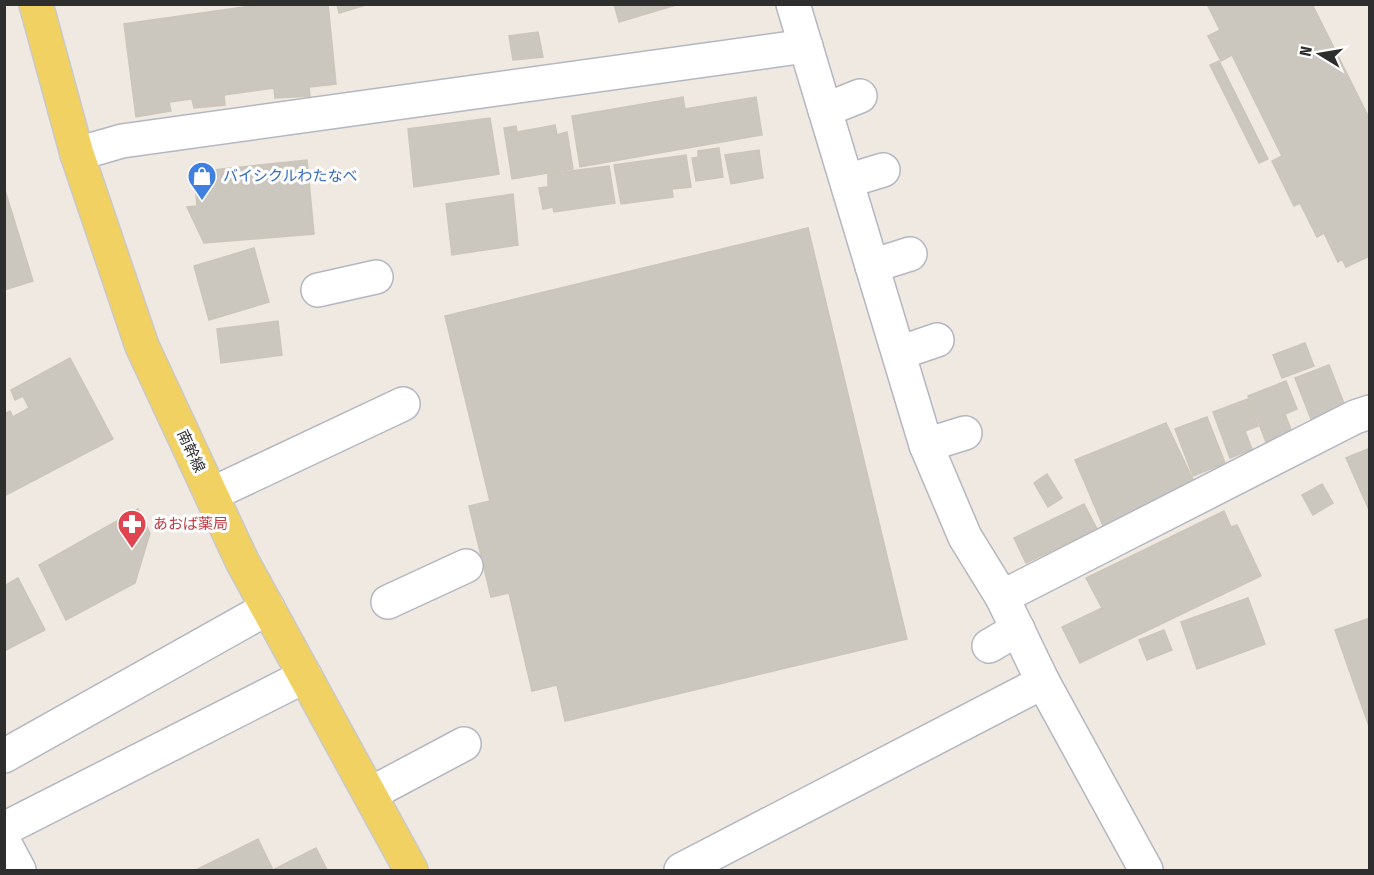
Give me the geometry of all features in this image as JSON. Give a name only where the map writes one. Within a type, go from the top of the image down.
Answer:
[{"type":"main road","name":"南幹線","points":[[36,4],[77,154],[142,346],[242,561],[411,870]]},
{"type":"street","points":[[794,4],[926,445],[965,537],[1002,597],[1043,682],[1104,767],[1146,854]]},
{"type":"street","points":[[77,154],[122,141],[806,46]]},
{"type":"street","points":[[825,110],[860,96]]},
{"type":"street","points":[[847,181],[883,170]]},
{"type":"street","points":[[872,267],[910,255]]},
{"type":"street","points":[[318,290],[376,277]]},
{"type":"street","points":[[899,353],[936,340]]},
{"type":"street","points":[[212,494],[403,404]]},
{"type":"street","points":[[1002,597],[1261,478],[1370,412]]},
{"type":"street","points":[[926,445],[965,433]]},
{"type":"street","points":[[388,602],[466,566]]},
{"type":"street","points":[[4,756],[268,608]]},
{"type":"street","points":[[988,646],[1018,629]]},
{"type":"street","points":[[4,829],[305,676]]},
{"type":"street","points":[[681,870],[1043,682]]},
{"type":"street","points":[[370,794],[465,744]]},
{"type":"street","points":[[4,842],[19,870]]},
{"type":"building","points":[[264,4],[328,4],[336,84],[309,87],[310,96],[275,98],[274,88],[224,95],[225,105],[194,108],[192,99],[169,102],[171,111],[136,117],[124,24]]},
{"type":"building","points":[[337,4],[369,4],[339,13]]},
{"type":"building","points":[[614,4],[679,4],[619,22]]},
{"type":"building","points":[[1207,4],[1312,4],[1370,120],[1370,256],[1346,267],[1342,259],[1338,262],[1324,233],[1317,237],[1300,203],[1294,206],[1272,161],[1282,156],[1232,55],[1221,61],[1208,36],[1220,30]]},
{"type":"building","points":[[538,32],[543,57],[513,60],[509,36]]},
{"type":"building","points":[[1219,61],[1268,159],[1259,163],[1210,65]]},
{"type":"building","points":[[683,97],[685,109],[756,97],[762,135],[580,167],[572,116]]},
{"type":"building","points":[[490,118],[499,174],[414,187],[408,129]]},
{"type":"building","points":[[555,125],[557,135],[567,132],[573,169],[512,179],[504,128],[516,126],[517,132]]},
{"type":"building","points":[[719,148],[723,177],[696,181],[692,158],[698,157],[698,151]]},
{"type":"building","points":[[759,150],[763,178],[731,184],[725,155]]},
{"type":"building","points":[[686,155],[691,187],[672,189],[673,197],[621,204],[614,165]]},
{"type":"building","points":[[307,160],[314,234],[204,243],[187,207],[197,206],[194,172]]},
{"type":"building","points":[[609,166],[615,203],[554,212],[553,207],[543,209],[539,188],[548,187],[548,174]]},
{"type":"building","points":[[4,187],[33,281],[4,290]]},
{"type":"building","points":[[513,194],[518,245],[452,255],[446,204]]},
{"type":"building","points":[[808,228],[907,639],[565,721],[557,685],[532,691],[509,593],[491,597],[469,506],[490,501],[445,316]]},
{"type":"building","points":[[254,248],[269,302],[209,320],[194,266]]},
{"type":"building","points":[[278,321],[282,355],[221,363],[217,329]]},
{"type":"building","points":[[1305,343],[1314,366],[1282,378],[1273,355]]},
{"type":"building","points":[[70,358],[113,439],[4,496],[4,414],[10,411],[13,417],[29,408],[23,396],[15,400],[11,390]]},
{"type":"building","points":[[1329,365],[1345,406],[1311,419],[1295,378]]},
{"type":"building","points":[[1286,381],[1297,409],[1285,414],[1292,432],[1266,442],[1248,396]]},
{"type":"building","points":[[1248,399],[1258,426],[1245,431],[1252,449],[1230,458],[1213,412]]},
{"type":"building","points":[[1207,417],[1225,463],[1193,476],[1175,429]]},
{"type":"building","points":[[1166,423],[1195,484],[1104,528],[1075,460]]},
{"type":"building","points":[[1370,448],[1370,512],[1346,458]]},
{"type":"building","points":[[1047,474],[1062,498],[1048,507],[1034,483]]},
{"type":"building","points":[[1322,484],[1333,503],[1313,515],[1302,495]]},
{"type":"building","points":[[1084,504],[1097,529],[1026,563],[1014,538]]},
{"type":"building","points":[[138,509],[150,533],[135,583],[66,620],[39,565]]},
{"type":"building","points":[[1224,511],[1231,527],[1237,525],[1261,576],[1080,663],[1062,627],[1102,608],[1086,578]]},
{"type":"building","points":[[18,578],[45,630],[4,651],[4,586]]},
{"type":"building","points":[[1248,598],[1265,644],[1197,669],[1181,622]]},
{"type":"building","points":[[1370,618],[1370,729],[1335,630]]},
{"type":"building","points":[[1164,630],[1172,650],[1147,660],[1139,640]]},
{"type":"building","points":[[258,839],[273,870],[196,870]]},
{"type":"building","points":[[316,848],[327,870],[273,870]]},
{"type":"place","name":"バイシクルわたなべ","points":[[202,202]]},
{"type":"place","name":"あおば薬局","points":[[132,550]]}]
